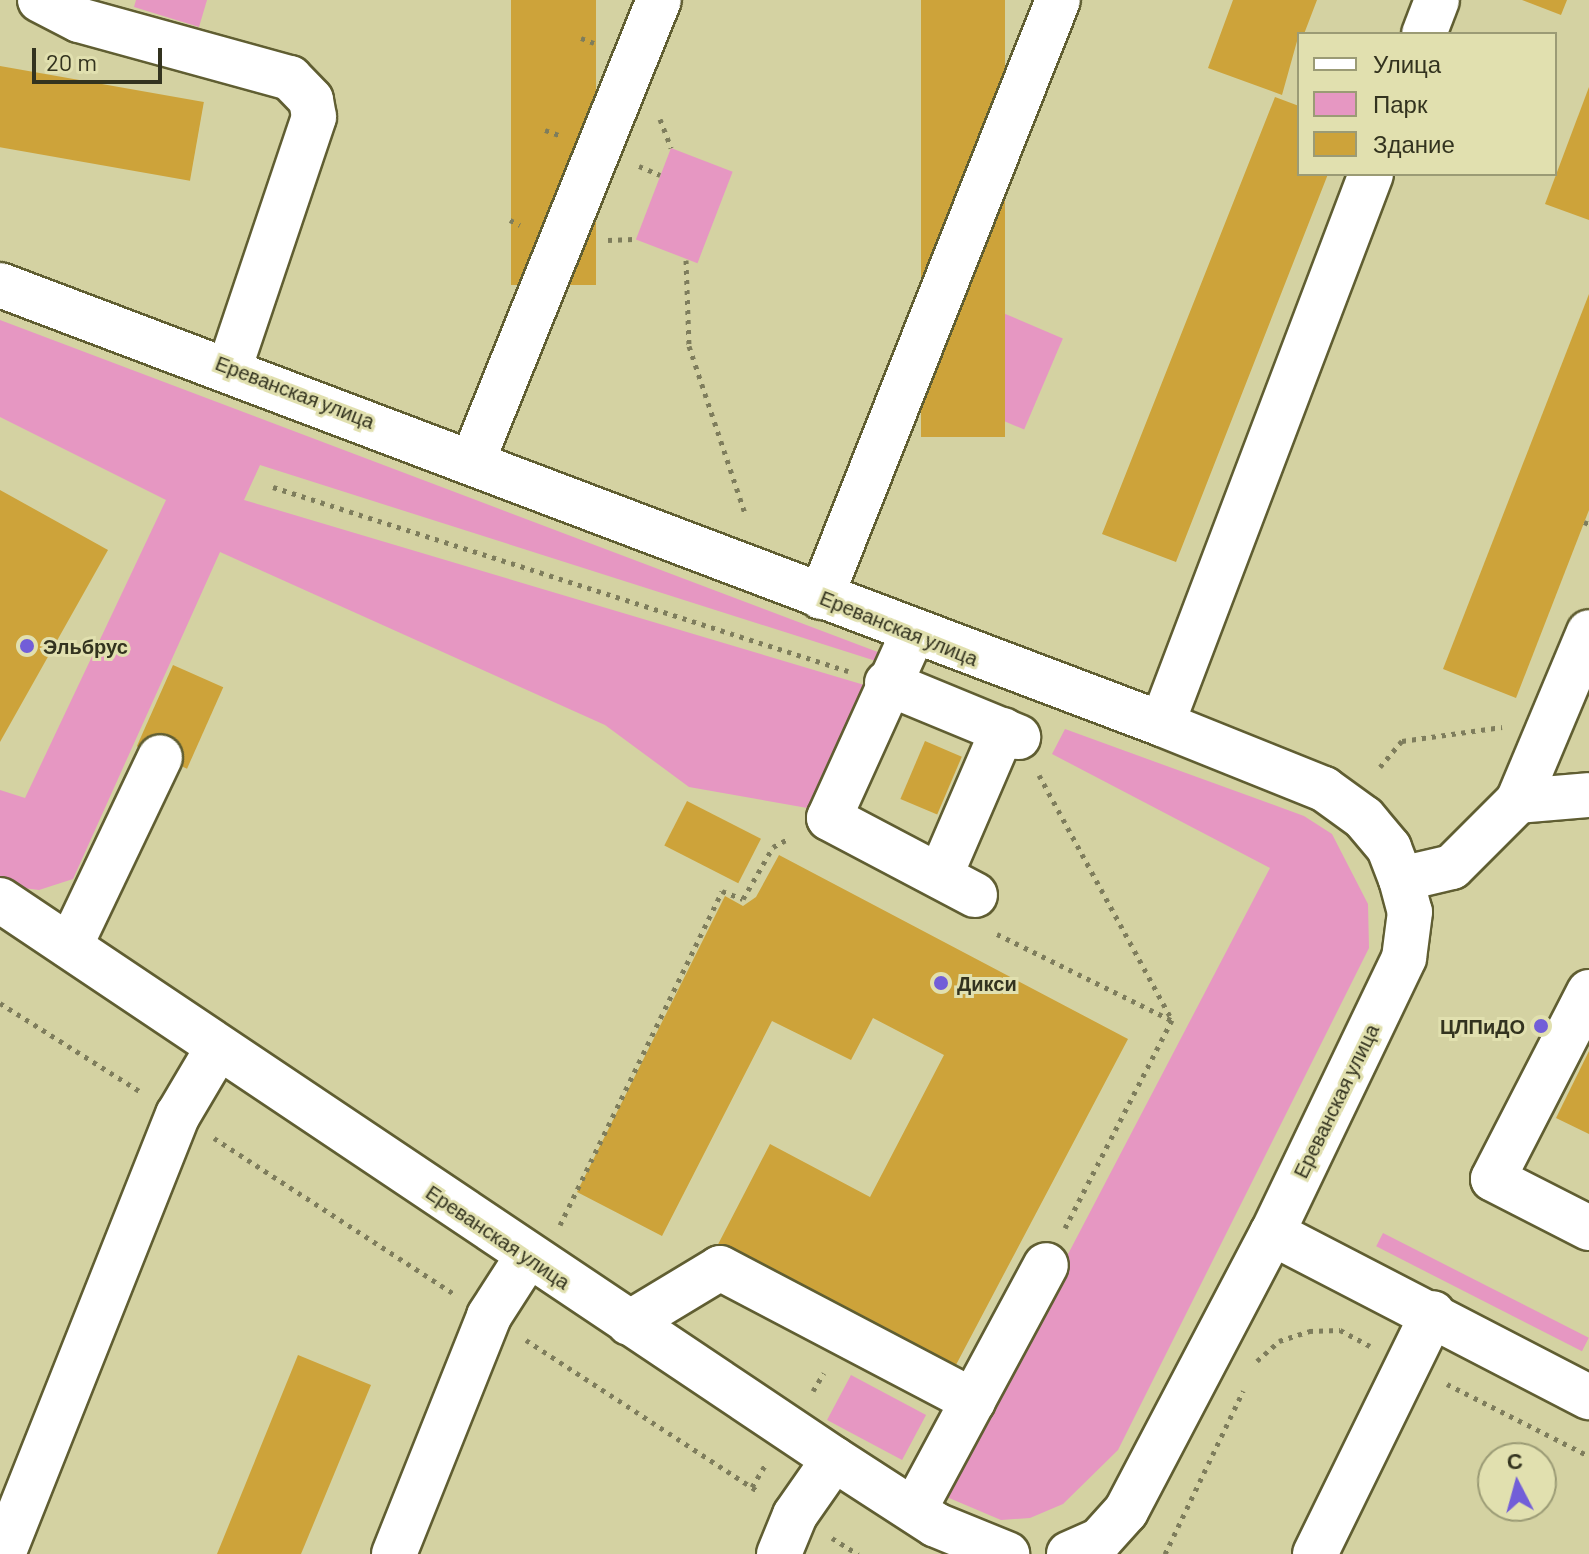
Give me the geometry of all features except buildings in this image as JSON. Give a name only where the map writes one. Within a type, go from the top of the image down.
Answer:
[{"type":"street","points":[[40,0],[82,10],[290,78],[311,100],[314,117],[230,367]]},
{"type":"street","points":[[473,460],[659,0]]},
{"type":"street","points":[[821,597],[1058,0]]},
{"type":"street","points":[[1425,32],[1437,0]]},
{"type":"street","points":[[1162,724],[1370,176]]},
{"type":"street","name":"Ереванская улица","points":[[0,285],[230,367],[913,633],[1162,724],[1324,789],[1364,818],[1389,848],[1401,879],[1410,912],[1404,958],[1272,1233],[1126,1511],[1100,1540],[1070,1554]]},
{"type":"street","points":[[1401,879],[1452,867],[1518,801],[1589,632]]},
{"type":"street","points":[[887,683],[1011,734],[958,886],[829,818],[887,683],[913,633]]},
{"type":"street","points":[[70,946],[160,757]]},
{"type":"street","points":[[1518,801],[1589,795]]},
{"type":"street","name":"Ереванская улица","points":[[5,912],[70,946],[533,1262],[834,1459],[914,1510],[986,1550],[1007,1554]]},
{"type":"street","points":[[1589,992],[1493,1179],[1589,1228]]},
{"type":"street","points":[[3,1554],[178,1115],[217,1049]]},
{"type":"street","points":[[1272,1233],[1433,1313],[1589,1397]]},
{"type":"street","points":[[394,1554],[489,1316],[533,1262]]},
{"type":"street","points":[[914,1510],[1046,1265]]},
{"type":"street","points":[[629,1323],[720,1268],[973,1401]]},
{"type":"street","points":[[1315,1554],[1433,1313]]},
{"type":"street","points":[[787,1534],[834,1459]]},
{"type":"path","points":[[686,260],[689,346],[745,513]]},
{"type":"path","points":[[273,487],[887,683]]},
{"type":"path","points":[[1380,767],[1402,741],[1552,720]]},
{"type":"path","points":[[1011,734],[1172,1020]]},
{"type":"path","points":[[533,1262],[722,891],[743,899],[773,847],[829,818]]},
{"type":"path","points":[[958,886],[991,931],[1172,1020]]},
{"type":"path","points":[[0,1003],[489,1316],[787,1534],[858,1554]]},
{"type":"path","points":[[1046,1265],[1172,1020]]},
{"type":"path","points":[[1252,1373],[1279,1341],[1309,1331],[1340,1330],[1589,1456]]},
{"type":"path","points":[[1165,1554],[1245,1387]]},
{"type":"green space","points":[[136,0],[207,0],[199,27],[134,7]]},
{"type":"green space","points":[[671,148],[733,172],[697,263],[636,239]]},
{"type":"green space","points":[[1003,313],[1063,338],[1024,430],[964,404]]},
{"type":"green space","points":[[0,320],[883,654],[879,662],[260,465],[244,500],[871,687],[813,809],[689,787],[605,725],[220,552],[73,879],[39,890],[7,886],[0,882],[0,790],[25,798],[166,500],[0,417]]},
{"type":"green space","points":[[1065,729],[1304,816],[1332,834],[1368,904],[1369,948],[1118,1450],[1063,1504],[1030,1518],[1001,1520],[942,1495],[1270,868],[1052,754]]},
{"type":"green space","points":[[1383,1233],[1589,1338],[1582,1351],[1376,1246]]},
{"type":"green space","points":[[851,1375],[926,1415],[902,1460],[827,1420]]},
{"type":"place","name":"Эльбрус","points":[[27,646]]},
{"type":"place","name":"Дикси","points":[[941,983]]},
{"type":"place","name":"ЦЛПиДО","points":[[1541,1026]]}]
